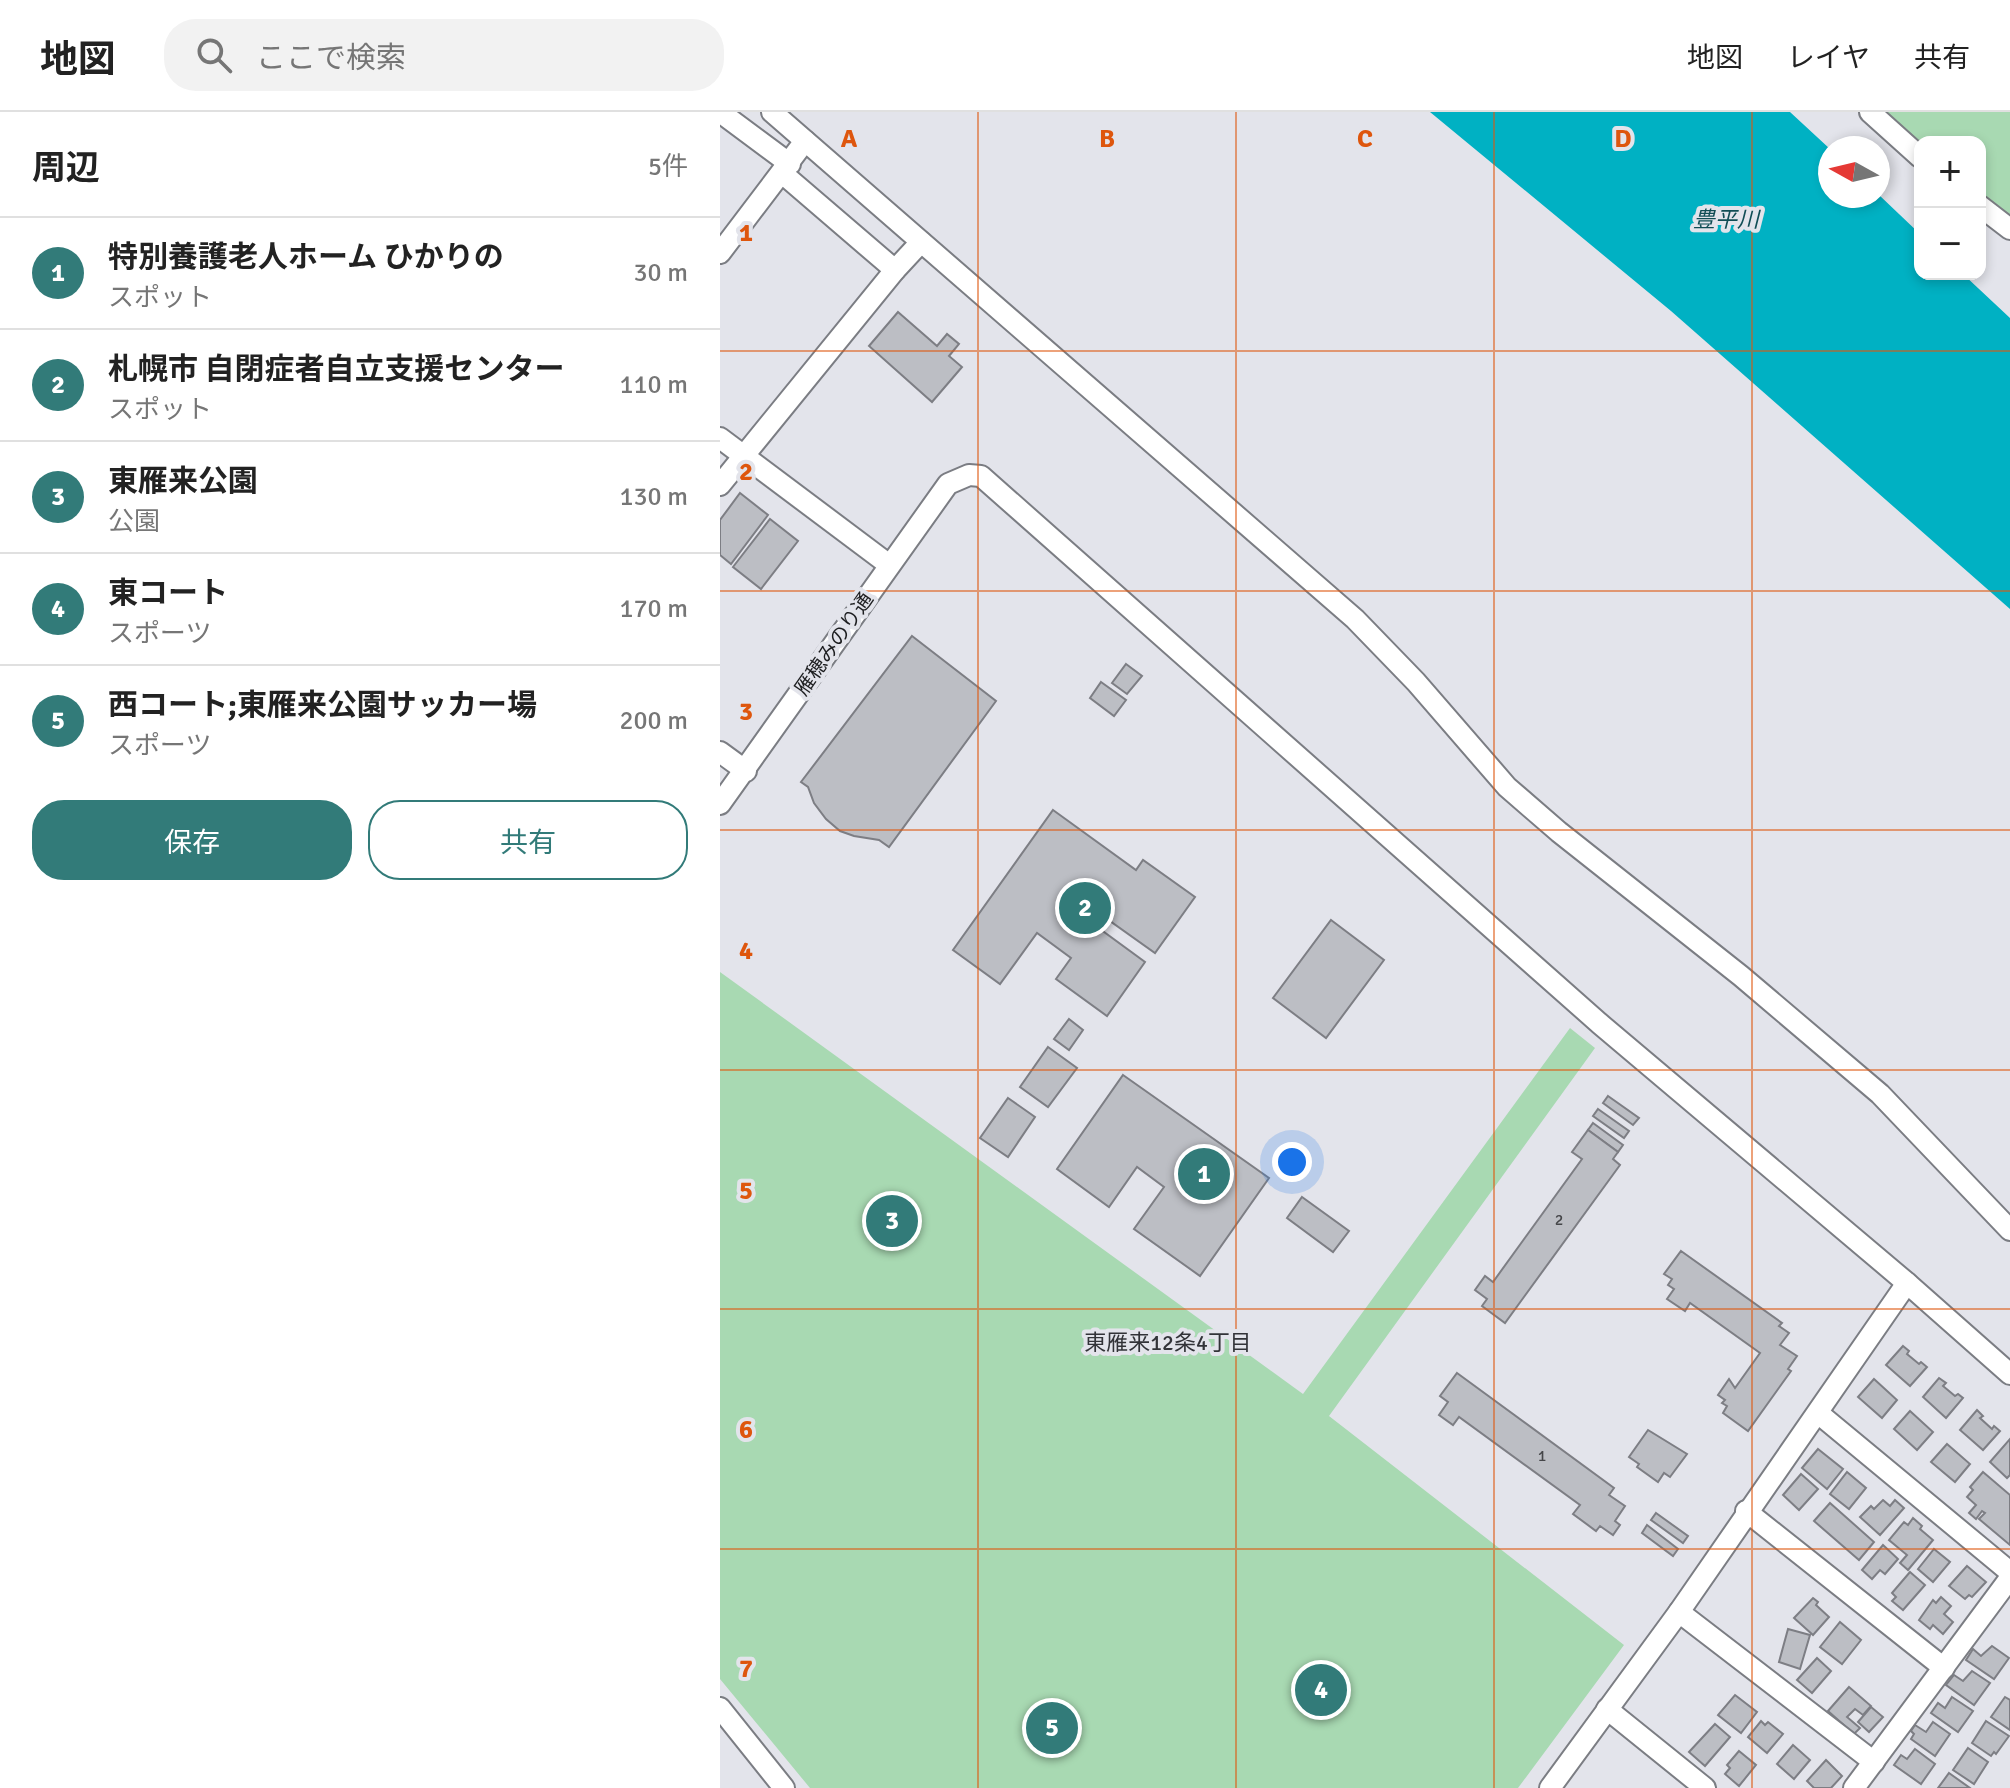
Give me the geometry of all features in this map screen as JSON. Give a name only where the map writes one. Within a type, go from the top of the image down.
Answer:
[{"type":"street","points":[[720,112],[786,168],[895,270]]},
{"type":"street","points":[[772,112],[1355,619],[1416,682],[1517,796],[1741,976],[1880,1094],[2010,1230]]},
{"type":"street","points":[[1870,112],[1914,152]]},
{"type":"street","points":[[720,253],[805,141]]},
{"type":"street","points":[[1983,208],[2010,229]]},
{"type":"street","points":[[720,485],[921,242]]},
{"type":"street","points":[[720,438],[888,564]]},
{"type":"street","name":"雁穂みのり通","points":[[720,804],[888,564],[948,484],[969,475],[981,476],[1599,1023],[1907,1283]]},
{"type":"street","points":[[720,752],[746,771]]},
{"type":"street","points":[[1550,1788],[1679,1612],[1746,1511],[1907,1283],[2010,1374]]},
{"type":"street","points":[[1818,1413],[2010,1572]]},
{"type":"street","points":[[1746,1511],[1944,1668]]},
{"type":"street","points":[[1854,1788],[2010,1578]]},
{"type":"street","points":[[1679,1612],[1874,1762]]},
{"type":"street","points":[[720,1708],[784,1788]]},
{"type":"street","points":[[1607,1709],[1705,1788]]},
{"type":"green space","points":[[1878,112],[2010,112],[2010,223],[1986,203],[1986,136],[1914,136],[1914,144]]},
{"type":"green space","points":[[720,972],[1303,1394],[1570,1028],[1595,1048],[1329,1416],[1624,1645],[1518,1788],[810,1788],[720,1679]]},
{"type":"water","name":"豊平川","points":[[1430,112],[1790,112],[1818,138],[1818,208],[1890,208],[1890,205],[1914,228],[1914,280],[1969,280],[2010,318],[2010,609],[1671,311]]},
{"type":"building","points":[[898,312],[937,346],[947,334],[959,344],[949,356],[962,367],[932,402],[869,346]]},
{"type":"building","points":[[740,493],[768,515],[731,564],[720,555],[720,520]]},
{"type":"building","points":[[770,519],[798,541],[761,589],[733,567]]},
{"type":"building","points":[[912,636],[996,701],[889,847],[879,840],[840,831],[826,819],[814,803],[808,787],[801,782]]},
{"type":"building","points":[[1126,664],[1142,676],[1127,694],[1112,683]]},
{"type":"building","points":[[1101,682],[1126,700],[1114,716],[1090,698]]},
{"type":"building","points":[[1053,810],[1136,870],[1143,860],[1195,897],[1155,953],[1107,919],[1100,929],[1145,962],[1107,1016],[1056,979],[1071,958],[1037,933],[1000,984],[953,950]]},
{"type":"building","points":[[1331,920],[1384,960],[1326,1038],[1273,998]]},
{"type":"building","points":[[1069,1019],[1083,1030],[1069,1050],[1054,1039]]},
{"type":"building","points":[[1048,1047],[1077,1068],[1048,1107],[1020,1087]]},
{"type":"building","points":[[1123,1075],[1269,1178],[1200,1276],[1134,1229],[1164,1187],[1137,1167],[1109,1207],[1057,1169]]},
{"type":"building","points":[[1608,1096],[1639,1118],[1633,1125],[1603,1103]]},
{"type":"building","points":[[1008,1098],[1035,1117],[1008,1157],[980,1138]]},
{"type":"building","points":[[1598,1109],[1629,1131],[1624,1138],[1593,1116]]},
{"type":"building","points":[[1593,1123],[1623,1145],[1618,1152],[1588,1130]]},
{"type":"building","points":[[1588,1130],[1618,1152],[1613,1159],[1620,1165],[1505,1323],[1482,1306],[1487,1299],[1475,1290],[1485,1276],[1493,1282],[1582,1159],[1572,1152]]},
{"type":"building","points":[[1302,1197],[1349,1231],[1333,1252],[1287,1218]]},
{"type":"building","points":[[1681,1251],[1782,1323],[1779,1326],[1789,1333],[1780,1345],[1797,1356],[1788,1369],[1791,1371],[1748,1431],[1723,1413],[1727,1406],[1718,1395],[1729,1379],[1735,1388],[1760,1353],[1690,1303],[1685,1311],[1667,1299],[1674,1289],[1668,1285],[1672,1279],[1664,1274]]},
{"type":"building","points":[[1903,1346],[1909,1351],[1907,1354],[1927,1367],[1910,1386],[1886,1365]]},
{"type":"building","points":[[1457,1373],[1614,1488],[1609,1495],[1625,1506],[1615,1521],[1620,1525],[1613,1535],[1600,1526],[1596,1531],[1573,1514],[1580,1505],[1459,1417],[1453,1425],[1439,1415],[1448,1402],[1440,1396]]},
{"type":"building","points":[[1939,1378],[1955,1396],[1958,1394],[1963,1398],[1946,1418],[1923,1397]]},
{"type":"building","points":[[1874,1379],[1897,1400],[1882,1418],[1858,1397]]},
{"type":"building","points":[[1977,1410],[1983,1416],[1980,1418],[1992,1429],[1994,1426],[2000,1431],[1983,1450],[1960,1430]]},
{"type":"building","points":[[1910,1411],[1933,1432],[1917,1450],[1894,1429]]},
{"type":"building","points":[[1648,1430],[1687,1454],[1670,1477],[1664,1473],[1658,1482],[1629,1457]]},
{"type":"building","points":[[2010,1439],[2010,1475],[2007,1478],[1990,1462]]},
{"type":"building","points":[[1947,1444],[1970,1464],[1955,1482],[1931,1462]]},
{"type":"building","points":[[1818,1449],[1843,1469],[1827,1489],[1802,1468]]},
{"type":"building","points":[[1847,1472],[1866,1488],[1849,1509],[1830,1494]]},
{"type":"building","points":[[1983,1472],[2010,1495],[2010,1545],[1979,1519],[1985,1513],[1982,1511],[1976,1519],[1969,1513],[1976,1505],[1967,1497],[1973,1490],[1970,1487]]},
{"type":"building","points":[[1801,1474],[1818,1489],[1799,1510],[1783,1495]]},
{"type":"building","points":[[1883,1500],[1890,1506],[1895,1500],[1904,1508],[1880,1535],[1860,1517]]},
{"type":"building","points":[[1830,1503],[1874,1542],[1859,1560],[1814,1521]]},
{"type":"building","points":[[1656,1513],[1688,1536],[1683,1543],[1651,1520]]},
{"type":"building","points":[[1913,1518],[1933,1540],[1908,1570],[1900,1563],[1907,1555],[1889,1540],[1904,1522],[1908,1525]]},
{"type":"building","points":[[1647,1525],[1678,1549],[1673,1556],[1642,1533]]},
{"type":"building","points":[[1883,1545],[1898,1559],[1885,1574],[1880,1570],[1872,1579],[1862,1570]]},
{"type":"building","points":[[1934,1549],[1950,1562],[1933,1582],[1918,1569]]},
{"type":"building","points":[[1967,1566],[1986,1582],[1972,1597],[1969,1595],[1965,1599],[1949,1586]]},
{"type":"building","points":[[1910,1572],[1925,1585],[1903,1610],[1892,1601],[1896,1597],[1892,1593]]},
{"type":"building","points":[[1941,1597],[1951,1606],[1944,1614],[1953,1622],[1943,1634],[1933,1625],[1930,1629],[1919,1620],[1933,1600],[1936,1603]]},
{"type":"building","points":[[1813,1598],[1829,1617],[1813,1635],[1794,1618]]},
{"type":"building","points":[[1840,1622],[1861,1640],[1842,1664],[1820,1647]]},
{"type":"building","points":[[1788,1629],[1810,1635],[1800,1669],[1779,1662]]},
{"type":"building","points":[[1992,1646],[2009,1658],[1994,1679],[1966,1660],[1973,1649],[1981,1656]]},
{"type":"building","points":[[1817,1658],[1831,1671],[1812,1693],[1797,1680]]},
{"type":"building","points":[[1972,1671],[1990,1683],[1974,1705],[1946,1685],[1954,1675],[1963,1681]]},
{"type":"building","points":[[1849,1687],[1871,1706],[1863,1715],[1855,1709],[1847,1717],[1860,1728],[1854,1734],[1828,1711]]},
{"type":"building","points":[[1735,1695],[1757,1712],[1741,1733],[1718,1715]]},
{"type":"building","points":[[1952,1697],[1973,1711],[1958,1732],[1931,1713],[1938,1703],[1945,1708]]},
{"type":"building","points":[[2005,1697],[2010,1700],[2010,1730],[1991,1717]]},
{"type":"building","points":[[1871,1707],[1883,1717],[1869,1732],[1858,1722]]},
{"type":"building","points":[[1761,1721],[1765,1725],[1768,1722],[1783,1734],[1767,1753],[1748,1737]]},
{"type":"building","points":[[1986,1721],[2009,1736],[1991,1756],[1972,1743]]},
{"type":"building","points":[[1933,1722],[1950,1734],[1935,1756],[1911,1739],[1915,1725],[1926,1732]]},
{"type":"building","points":[[1715,1724],[1730,1737],[1705,1766],[1689,1752]]},
{"type":"building","points":[[1793,1745],[1810,1760],[1794,1779],[1777,1764]]},
{"type":"building","points":[[1968,1748],[1988,1762],[1974,1784],[1953,1770]]},
{"type":"building","points":[[1915,1749],[1935,1764],[1921,1784],[1894,1765],[1901,1755],[1907,1759]]},
{"type":"building","points":[[1739,1751],[1756,1765],[1739,1786],[1725,1774],[1730,1768],[1727,1765]]},
{"type":"building","points":[[1826,1760],[1842,1776],[1831,1788],[1814,1788],[1807,1781]]},
{"type":"building","points":[[1949,1773],[1970,1788],[1938,1788]]},
{"type":"place","name":"札幌市 自閉症者自立支援センター","points":[[1085,908]]},
{"type":"place","name":"特別養護老人ホーム ひかりの","points":[[1204,1174]]},
{"type":"place","name":"東雁来公園","points":[[892,1221]]},
{"type":"place","name":"東コート","points":[[1321,1690]]},
{"type":"place","name":"西コート;東雁来公園サッカー場","points":[[1052,1728]]},
{"type":"district","name":"東雁来12条4丁目","points":[[1168,1342]]}]
